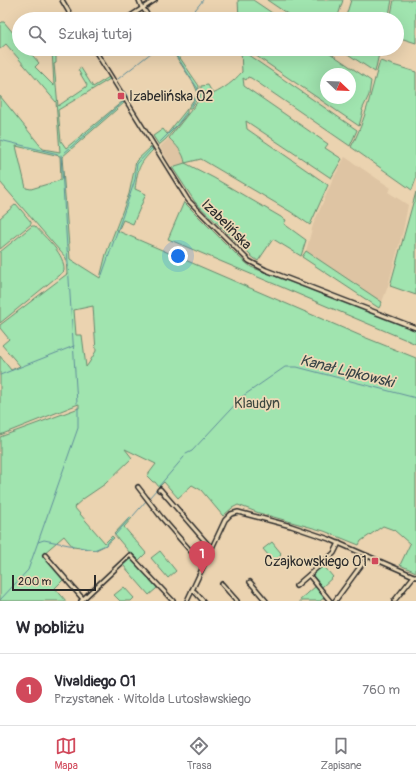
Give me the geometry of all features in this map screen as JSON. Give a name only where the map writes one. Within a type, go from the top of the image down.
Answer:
[{"type":"street","points":[[62,0],[69,12]]},
{"type":"street","points":[[139,0],[145,12]]},
{"type":"street","points":[[136,12],[155,0]]},
{"type":"street","name":"Izabelińska","points":[[98,56],[188,200],[248,261],[266,270],[416,328]]},
{"type":"street","points":[[138,488],[161,517],[203,564]]},
{"type":"street","points":[[159,490],[160,489],[211,548]]},
{"type":"street","points":[[187,601],[203,564],[226,518],[234,513],[242,512],[307,531],[339,543],[415,577],[394,601]]},
{"type":"street","points":[[296,586],[334,553],[339,543]]},
{"type":"street","points":[[45,555],[82,600],[130,555],[173,601]]},
{"type":"street","points":[[335,601],[368,556]]},
{"type":"street","points":[[309,575],[330,601]]},
{"type":"street","points":[[250,582],[266,601]]},
{"type":"street","points":[[222,584],[237,601]]},
{"type":"street","points":[[192,590],[203,601]]},
{"type":"shaded area","points":[[169,138],[182,152],[185,163],[172,167],[160,147]]},
{"type":"shaded area","points":[[345,157],[391,188],[388,192],[408,205],[403,231],[388,286],[382,302],[306,251],[313,225],[333,179]]},
{"type":"green space","points":[[238,0],[253,0],[271,12],[239,12]]},
{"type":"green space","points":[[267,0],[343,0],[339,12],[285,12]]},
{"type":"green space","points":[[351,0],[392,0],[389,12],[347,12]]},
{"type":"green space","points":[[394,0],[416,0],[416,43],[404,39],[404,12],[391,12]]},
{"type":"green space","name":"Klaudyn","points":[[4,22],[12,32],[12,51],[6,44],[0,49],[0,24]]},
{"type":"green space","name":"Klaudyn","points":[[16,56],[33,56],[39,63],[35,67],[54,86],[52,56],[56,56],[56,63],[54,64],[58,106],[86,87],[87,85],[78,70],[81,68],[93,87],[109,77],[110,79],[58,110],[61,141],[66,148],[123,101],[124,103],[62,157],[70,259],[100,278],[106,254],[129,194],[136,161],[151,147],[153,150],[144,160],[140,168],[135,189],[146,194],[133,224],[123,220],[118,231],[416,358],[416,572],[400,565],[410,544],[394,530],[383,526],[361,541],[359,545],[324,531],[259,513],[238,505],[223,516],[201,490],[192,485],[178,498],[164,482],[159,487],[147,476],[156,464],[125,449],[132,458],[105,484],[74,507],[105,543],[112,536],[114,538],[106,545],[96,550],[73,547],[64,536],[43,554],[64,579],[55,588],[66,601],[0,601],[0,437],[79,408],[79,404],[0,435],[0,356],[11,370],[20,366],[2,345],[9,339],[0,328],[0,325],[67,274],[66,258],[0,182],[0,96],[43,149],[60,152],[56,102]],"holes":[[[16,146],[60,156],[61,180],[31,189],[26,188]],[[93,306],[96,351],[86,367],[82,335],[76,335],[74,310]]]},
{"type":"green space","points":[[176,56],[179,56],[199,86],[198,98],[191,108],[188,108],[198,93],[194,84]]},
{"type":"green space","points":[[241,56],[250,56],[357,130],[350,146],[251,78],[248,77],[246,80],[243,78],[244,86],[328,144],[325,148],[342,159],[331,178],[246,121],[247,129],[328,185],[310,225],[291,212],[201,159],[185,163],[177,146],[169,138],[199,100],[201,86],[208,85],[213,94],[229,84],[242,72]]},
{"type":"green space","points":[[256,56],[334,56],[352,68],[320,68],[320,99]]},
{"type":"green space","points":[[351,56],[378,56],[375,72]]},
{"type":"green space","points":[[380,61],[416,72],[416,179],[412,190],[351,147],[361,127]]},
{"type":"green space","points":[[356,71],[371,81],[369,95],[362,110],[359,126],[327,104],[356,104]]},
{"type":"green space","points":[[187,109],[187,114],[159,145],[153,136],[163,129],[167,134]]},
{"type":"green space","points":[[185,163],[286,220],[284,224],[306,240],[301,256],[273,239],[258,261],[251,256],[195,202],[172,167]]},
{"type":"green space","points":[[416,192],[416,295],[390,286]]},
{"type":"green space","points":[[184,202],[251,267],[416,331],[416,344],[168,239]]},
{"type":"green space","points":[[16,204],[31,224],[0,249],[0,218]]},
{"type":"green space","points":[[32,226],[35,226],[58,252],[64,271],[0,323],[0,252]]},
{"type":"green space","points":[[306,251],[382,302],[379,308],[302,257]]},
{"type":"green space","points":[[130,517],[132,518],[124,527],[146,553],[139,560],[130,553],[114,534]]},
{"type":"green space","points":[[272,542],[281,553],[281,555],[274,562],[263,549]]},
{"type":"green space","points":[[160,551],[176,571],[168,578],[151,558]]},
{"type":"green space","points":[[130,559],[133,559],[157,588],[149,595],[123,565]]},
{"type":"green space","points":[[323,565],[333,577],[322,587],[313,574]]},
{"type":"green space","points":[[316,586],[325,597],[320,601],[299,601]]},
{"type":"green space","points":[[124,587],[134,598],[131,601],[120,601],[114,595]]},
{"type":"waterway","points":[[194,12],[203,0]]},
{"type":"waterway","points":[[118,79],[147,56]]},
{"type":"waterway","points":[[177,56],[198,89],[197,96],[191,106]]},
{"type":"waterway","points":[[124,91],[128,97]]},
{"type":"waterway","points":[[64,153],[123,102]]},
{"type":"waterway","points":[[159,143],[177,125],[186,113]]},
{"type":"waterway","points":[[0,140],[58,154]]},
{"type":"waterway","points":[[102,275],[132,189],[137,164],[152,148]]},
{"type":"waterway","points":[[61,155],[77,403]]},
{"type":"waterway","points":[[0,375],[74,346]]},
{"type":"waterway","name":"Kanał Lipkowski","points":[[186,454],[192,451],[243,396],[285,367],[297,367],[416,398]]},
{"type":"waterway","points":[[38,542],[78,428],[78,407]]},
{"type":"waterway","name":"Kanał Lipkowski","points":[[159,486],[184,457]]},
{"type":"waterway","name":"Kanał Lipkowski","points":[[149,498],[157,489]]},
{"type":"waterway","name":"Kanał Lipkowski","points":[[133,516],[146,501]]},
{"type":"waterway","name":"Kanał Lipkowski","points":[[115,535],[130,518]]},
{"type":"waterway","name":"Kanał Lipkowski","points":[[0,600],[28,570],[38,542],[44,540],[94,550],[106,545],[112,538]]},
{"type":"place","name":"Izabelińska 02","points":[[121,96]]},
{"type":"place","name":"Czajkowskiego 01","points":[[375,561]]},
{"type":"place","name":"Vivaldiego 01","points":[[202,574]]}]
